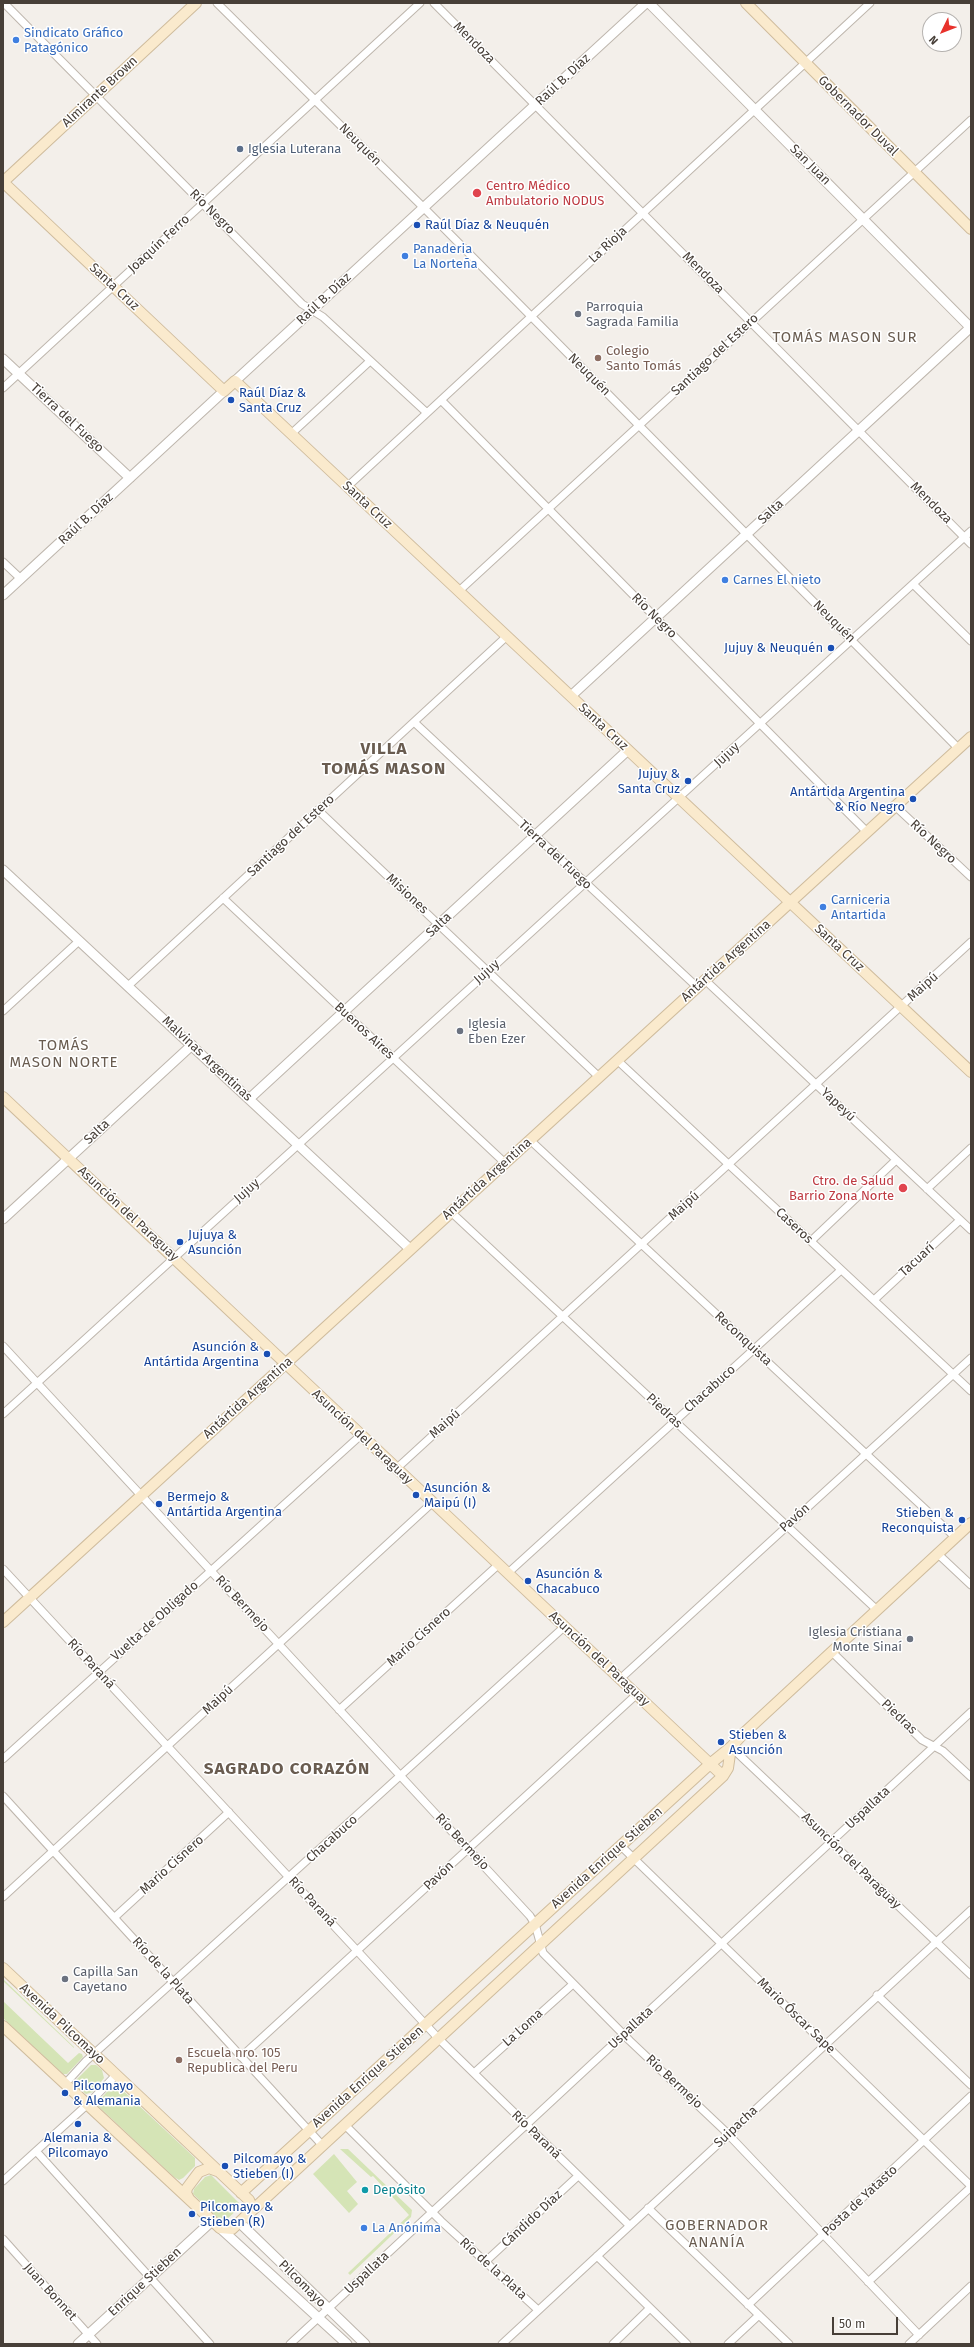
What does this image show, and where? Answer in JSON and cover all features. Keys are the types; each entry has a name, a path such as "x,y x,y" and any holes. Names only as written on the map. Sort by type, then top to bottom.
{"main road":[{"name":"Almirante Brown","path":"3,182 196,3"},
{"name":"Gobernador Duval","path":"746,3 971,229"},
{"name":"Santa Cruz","path":"3,182 224,391"},
{"name":"Santa Cruz","path":"235,381 971,1072"},
{"name":"Raúl B. Díaz","path":"224,391 235,381"},
{"name":"Antártida Argentina","path":"3,1622 971,738"},
{"name":"Asunción del Paraguay","path":"3,1097 723,1776"},
{"name":"Avenida Enrique Stieben","path":"241,2193 710,1764 731,1747 743,1734 971,1523"},
{"path":"723,1776 728,1768 731,1747"},
{"name":"Avenida Enrique Stieben","path":"216,2224 232,2229 240,2223 723,1776"},
{"name":"Avenida Pilcomayo","path":"3,1968 241,2193 252,2205 249,2214"},
{"path":"3,2026 216,2224"},
{"path":"191,2201 186,2193 189,2183 205,2169 212,2169 219,2172"}],"street":[{"name":"Río Negro","path":"4,3 302,304 323,317 426,413"},
{"name":"Neuquén","path":"217,3 424,208 959,749"},
{"name":"Joaquín Ferro","path":"3,388 420,3"},
{"name":"Mendoza","path":"434,3 971,544"},
{"name":"Raúl B. Díaz","path":"235,381 646,3"},
{"name":"San Juan","path":"649,3 971,327"},
{"name":"La Rioja","path":"347,487 870,3"},
{"name":"Santiago del Estero","path":"459,591 971,120"},
{"name":"Salta","path":"571,696 971,327"},
{"name":"Tierra del Fuego","path":"3,359 130,478"},
{"path":"291,434 370,361"},
{"name":"Raúl B. Díaz","path":"3,595 224,391"},
{"name":"Río Negro","path":"441,400 867,832"},
{"name":"Jujuy","path":"3,1414 971,531"},
{"path":"3,562 21,579"},
{"path":"913,584 971,641"},
{"name":"Santiago del Estero","path":"128,986 507,636"},
{"name":"Tierra del Fuego","path":"414,722 585,882 701,984"},
{"name":"Salta","path":"249,1099 628,750"},
{"name":"Río Negro","path":"895,806 971,877"},
{"name":"Misiones","path":"318,810 599,1077"},
{"name":"Malvinas Argentinas","path":"3,870 410,1249"},
{"name":"Buenos Aires","path":"223,898 505,1163"},
{"path":"3,1011 79,941"},
{"name":"Maipú","path":"396,1469 971,942"},
{"name":"Yapeyú","path":"701,984 816,1085 971,1230"},
{"name":"Salta","path":"3,1219 192,1045"},
{"name":"Caseros","path":"617,1060 971,1391"},
{"name":"Reconquista","path":"530,1140 955,1537"},
{"path":"927,1189 971,1148"},
{"path":"811,1241 896,1160"},
{"name":"Piedras","path":"451,1212 877,1610"},
{"name":"Tacuarí","path":"874,1300 960,1220"},
{"name":"Chacabuco","path":"508,1574 841,1270"},
{"name":"Río Bermejo","path":"3,1346 401,1776 535,1924 543,1953 624,2035 728,2134 919,2335"},
{"name":"Pavón","path":"620,1679 971,1358"},
{"name":"Vuelta de Obligado","path":"3,1759 361,1435"},
{"name":"Maipú","path":"3,1897 432,1503"},
{"path":"938,1554 971,1585"},
{"name":"Mario Cisnero","path":"339,1710 498,1565"},
{"name":"Río Paraná","path":"3,1569 439,2039 629,2226"},
{"name":"Chacabuco","path":"65,2084 84,2063 95,2055 564,1627"},
{"name":"Piedras","path":"832,1652 922,1740 946,1753 971,1777"},
{"name":"Pavón","path":"241,2057 636,1695"},
{"name":"Uspallata","path":"290,2344 971,1712"},
{"name":"Asunción del Paraguay","path":"731,1747 971,1975"},
{"name":"Río de la Plata","path":"3,1796 323,2146"},
{"name":"Mario Cisnero","path":"115,1917 229,1812"},
{"name":"Mario Óscar Sape","path":"621,1846 971,2187"},
{"name":"Suipacha","path":"502,2344 971,1910"},
{"name":"La Loma","path":"474,2074 573,1984"},
{"path":"878,1995 971,2085"},
{"path":"3,2181 88,2105 116,2075"},
{"name":"Posta de Yatasto","path":"748,2305 971,2096"},
{"name":"Río de la Plata","path":"345,2126 432,2213 538,2310"},
{"path":"36,2151 210,2344"},
{"name":"Cándido Díaz","path":"485,2262 578,2176"},
{"path":"868,2282 971,2187"},
{"path":"648,2208 788,2344"},
{"name":"Pilcomayo","path":"240,2223 328,2310 365,2344"},
{"name":"Enrique Stieben","path":"78,2344 150,2278 216,2224"},
{"name":"Pilcomayo","path":"216,2224 347,2344"},
{"name":"Juan Bonnet","path":"3,2239 97,2344"},
{"path":"597,2256 687,2344"},
{"path":"909,2344 971,2286"},
{"path":"612,2344 650,2308"},
{"path":"728,2344 759,2315"}],"green space":[{"path":"3,1979 74,2047 74,2048 3,1981"},
{"path":"3,2001 68,2063 79,2053 82,2054 83,2057 67,2074 63,2074 3,2018"},
{"path":"91,2065 96,2065 102,2070 104,2078 93,2092 86,2094 77,2087 76,2080"},
{"path":"117,2085 195,2158 195,2166 183,2178 179,2180 174,2177 98,2106 98,2102 112,2086"},
{"path":"340,2149 348,2149 412,2210 411,2217 350,2275 348,2273 409,2215 373,2176 371,2177"},
{"path":"334,2154 357,2182 347,2191 358,2204 349,2213 313,2174"},
{"path":"211,2175 239,2203 239,2208 225,2221 219,2219 193,2194 194,2189 205,2177"}],"place":[{"name":"Sindicato Gráfico Patagónico","path":"16,40"},
{"name":"Iglesia Luterana","path":"240,149"},
{"name":"Centro Médico Ambulatorio NODUS","path":"477,193"},
{"name":"Raúl Díaz & Neuquén","path":"417,225"},
{"name":"Panaderia La Norteña","path":"405,256"},
{"name":"Parroquia Sagrada Familia","path":"578,314"},
{"name":"Colegio Santo Tomás","path":"598,358"},
{"name":"Raúl Díaz & Santa Cruz","path":"231,400"},
{"name":"Carnes El nieto","path":"725,580"},
{"name":"Jujuy & Neuquén","path":"831,648"},
{"name":"Jujuy & Santa Cruz","path":"688,781"},
{"name":"Antártida Argentina & Río Negro","path":"913,799"},
{"name":"Carniceria Antartida","path":"823,907"},
{"name":"Iglesia Eben Ezer","path":"460,1031"},
{"name":"Ctro. de Salud Barrio Zona Norte","path":"903,1188"},
{"name":"Jujuya & Asunción","path":"180,1242"},
{"name":"Asunción & Antártida Argentina","path":"267,1354"},
{"name":"Asunción & Maipú (I)","path":"416,1495"},
{"name":"Bermejo & Antártida Argentina","path":"159,1504"},
{"name":"Stieben & Reconquista","path":"962,1520"},
{"name":"Asunción & Chacabuco","path":"528,1581"},
{"name":"Iglesia Cristiana Monte Sinaí","path":"910,1639"},
{"name":"Stieben & Asunción","path":"721,1742"},
{"name":"Capilla San Cayetano","path":"65,1979"},
{"name":"Escuela nro. 105 Republica del Peru","path":"179,2060"},
{"name":"Pilcomayo & Alemania","path":"65,2093"},
{"name":"Alemania & Pilcomayo","path":"78,2124"},
{"name":"Pilcomayo & Stieben (I)","path":"225,2166"},
{"name":"Depósito","path":"365,2190"},
{"name":"Pilcomayo & Stieben (R)","path":"192,2214"},
{"name":"La Anónima","path":"364,2228"}],"district":[{"name":"TOMÁS MASON SUR","path":"845,338"},
{"name":"VILLA TOMÁS MASON","path":"384,759"},
{"name":"TOMÁS MASON NORTE","path":"64,1054"},
{"name":"SAGRADO CORAZÓN","path":"287,1769"},
{"name":"GOBERNADOR ANANÍA","path":"717,2234"}]}
